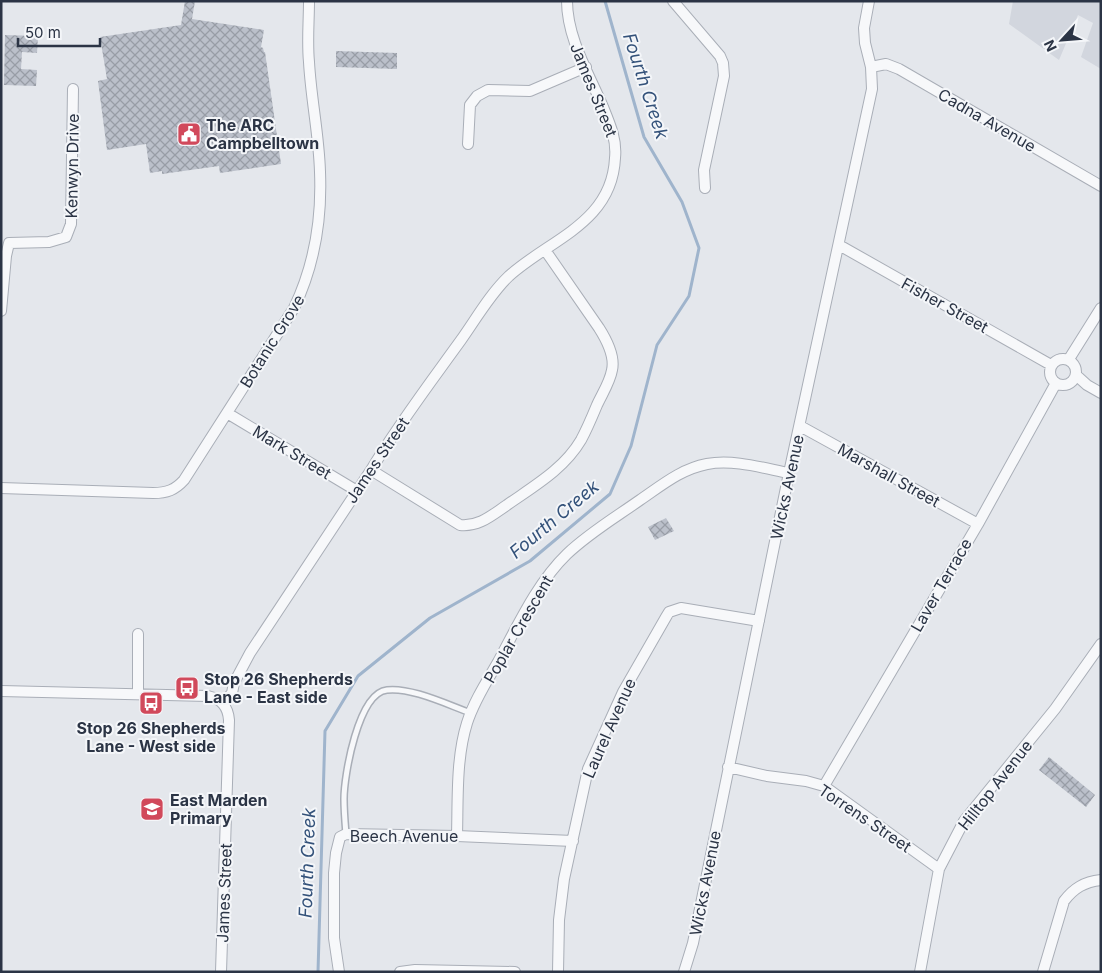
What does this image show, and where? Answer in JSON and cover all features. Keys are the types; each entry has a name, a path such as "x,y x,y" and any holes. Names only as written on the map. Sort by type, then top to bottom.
{"street":[{"name":"Botanic Grove","path":"1,488 168,492 179,486 294,308 304,289 315,250 319,213 320,171 308,61 309,1"},
{"name":"James Street","path":"221,972 229,720 228,712 223,703 232,693 234,682 250,653 388,442 499,286 509,276 581,224 595,211 609,187 614,172 616,145 586,67 575,45 569,25 567,1"},
{"path":"674,1 720,56 723,63 724,76 704,170 705,188"},
{"name":"Wicks Avenue","path":"684,972 692,943 789,473 872,90 871,67 864,43 864,28 869,1"},
{"name":"Cadna Avenue","path":"871,67 886,64 899,69 1101,186"},
{"path":"468,144 470,105 477,96 488,90 530,91 586,67"},
{"name":"Kenwyn Drive","path":"1,311 6,256 5,243 49,242 66,237 72,224 73,89"},
{"name":"Fisher Street","path":"838,245 1051,364"},
{"path":"371,470 460,526 470,526 490,516 545,479 571,454 605,389 613,369 612,358 606,340 599,328 545,250"},
{"path":"1069,360 1101,308"},
{"path":"1076,376 1069,384 1059,385 1050,377 1051,364 1058,359 1069,360 1074,364 1076,376 1101,393"},
{"name":"Laver Terrace","path":"824,786 978,524 1056,383"},
{"name":"Mark Street","path":"227,413 357,491"},
{"name":"Marshall Street","path":"800,426 978,524"},
{"name":"Poplar Crescent","path":"457,836 460,762 463,741 471,713 477,699 546,577 569,552 606,523 682,472 707,464 723,462 789,473"},
{"name":"Laurel Avenue","path":"558,972 559,920 564,879 573,841 578,806 588,768 623,692 669,612 681,608 759,621"},
{"path":"138,634 138,694"},
{"name":"Hilltop Avenue","path":"920,972 939,869 964,821 1055,709 1101,644"},
{"path":"1,691 208,696 217,698 223,703"},
{"name":"Torrens Street","path":"728,766 767,776 824,786 939,869"},
{"name":"Beech Avenue","path":"339,972 334,938 334,873 337,845 340,837 346,834 573,841"},
{"path":"1042,972 1064,901 1071,892 1084,883 1101,880"},
{"path":"400,972 415,970 515,972"}],"lane":[{"path":"346,834 344,798 348,762 359,722 366,708 377,694 386,690 414,693 471,713"}],"shaded area":[{"path":"1013,1 1101,1 1101,69 1081,57 1093,23 1078,15 1059,60 1009,24"}],"building":[{"path":"185,1 195,1 192,19 264,30 261,47 265,52 281,164 220,173 219,166 162,174 162,171 150,173 146,144 107,150 98,81 107,79 100,37 181,25"},
{"path":"5,35 38,36 37,53 22,52 21,69 37,70 36,86 4,85"},
{"path":"336,51 397,53 397,69 336,67"},
{"path":"666,518 674,531 655,540 648,527"},
{"path":"1049,757 1095,795 1086,807 1039,770"}],"waterway":[{"name":"Fourth Creek","path":"318,972 325,731 358,676 430,618 530,561 610,494 631,446 657,345 689,296 699,248 682,202 644,137 605,1"}],"place":[{"name":"The ARC Campbelltown","path":"189,134"},
{"name":"Stop 26 Shepherds Lane - East side","path":"187,688"},
{"name":"Stop 26 Shepherds Lane - West side","path":"151,703"},
{"name":"East Marden Primary","path":"152,809"}]}
